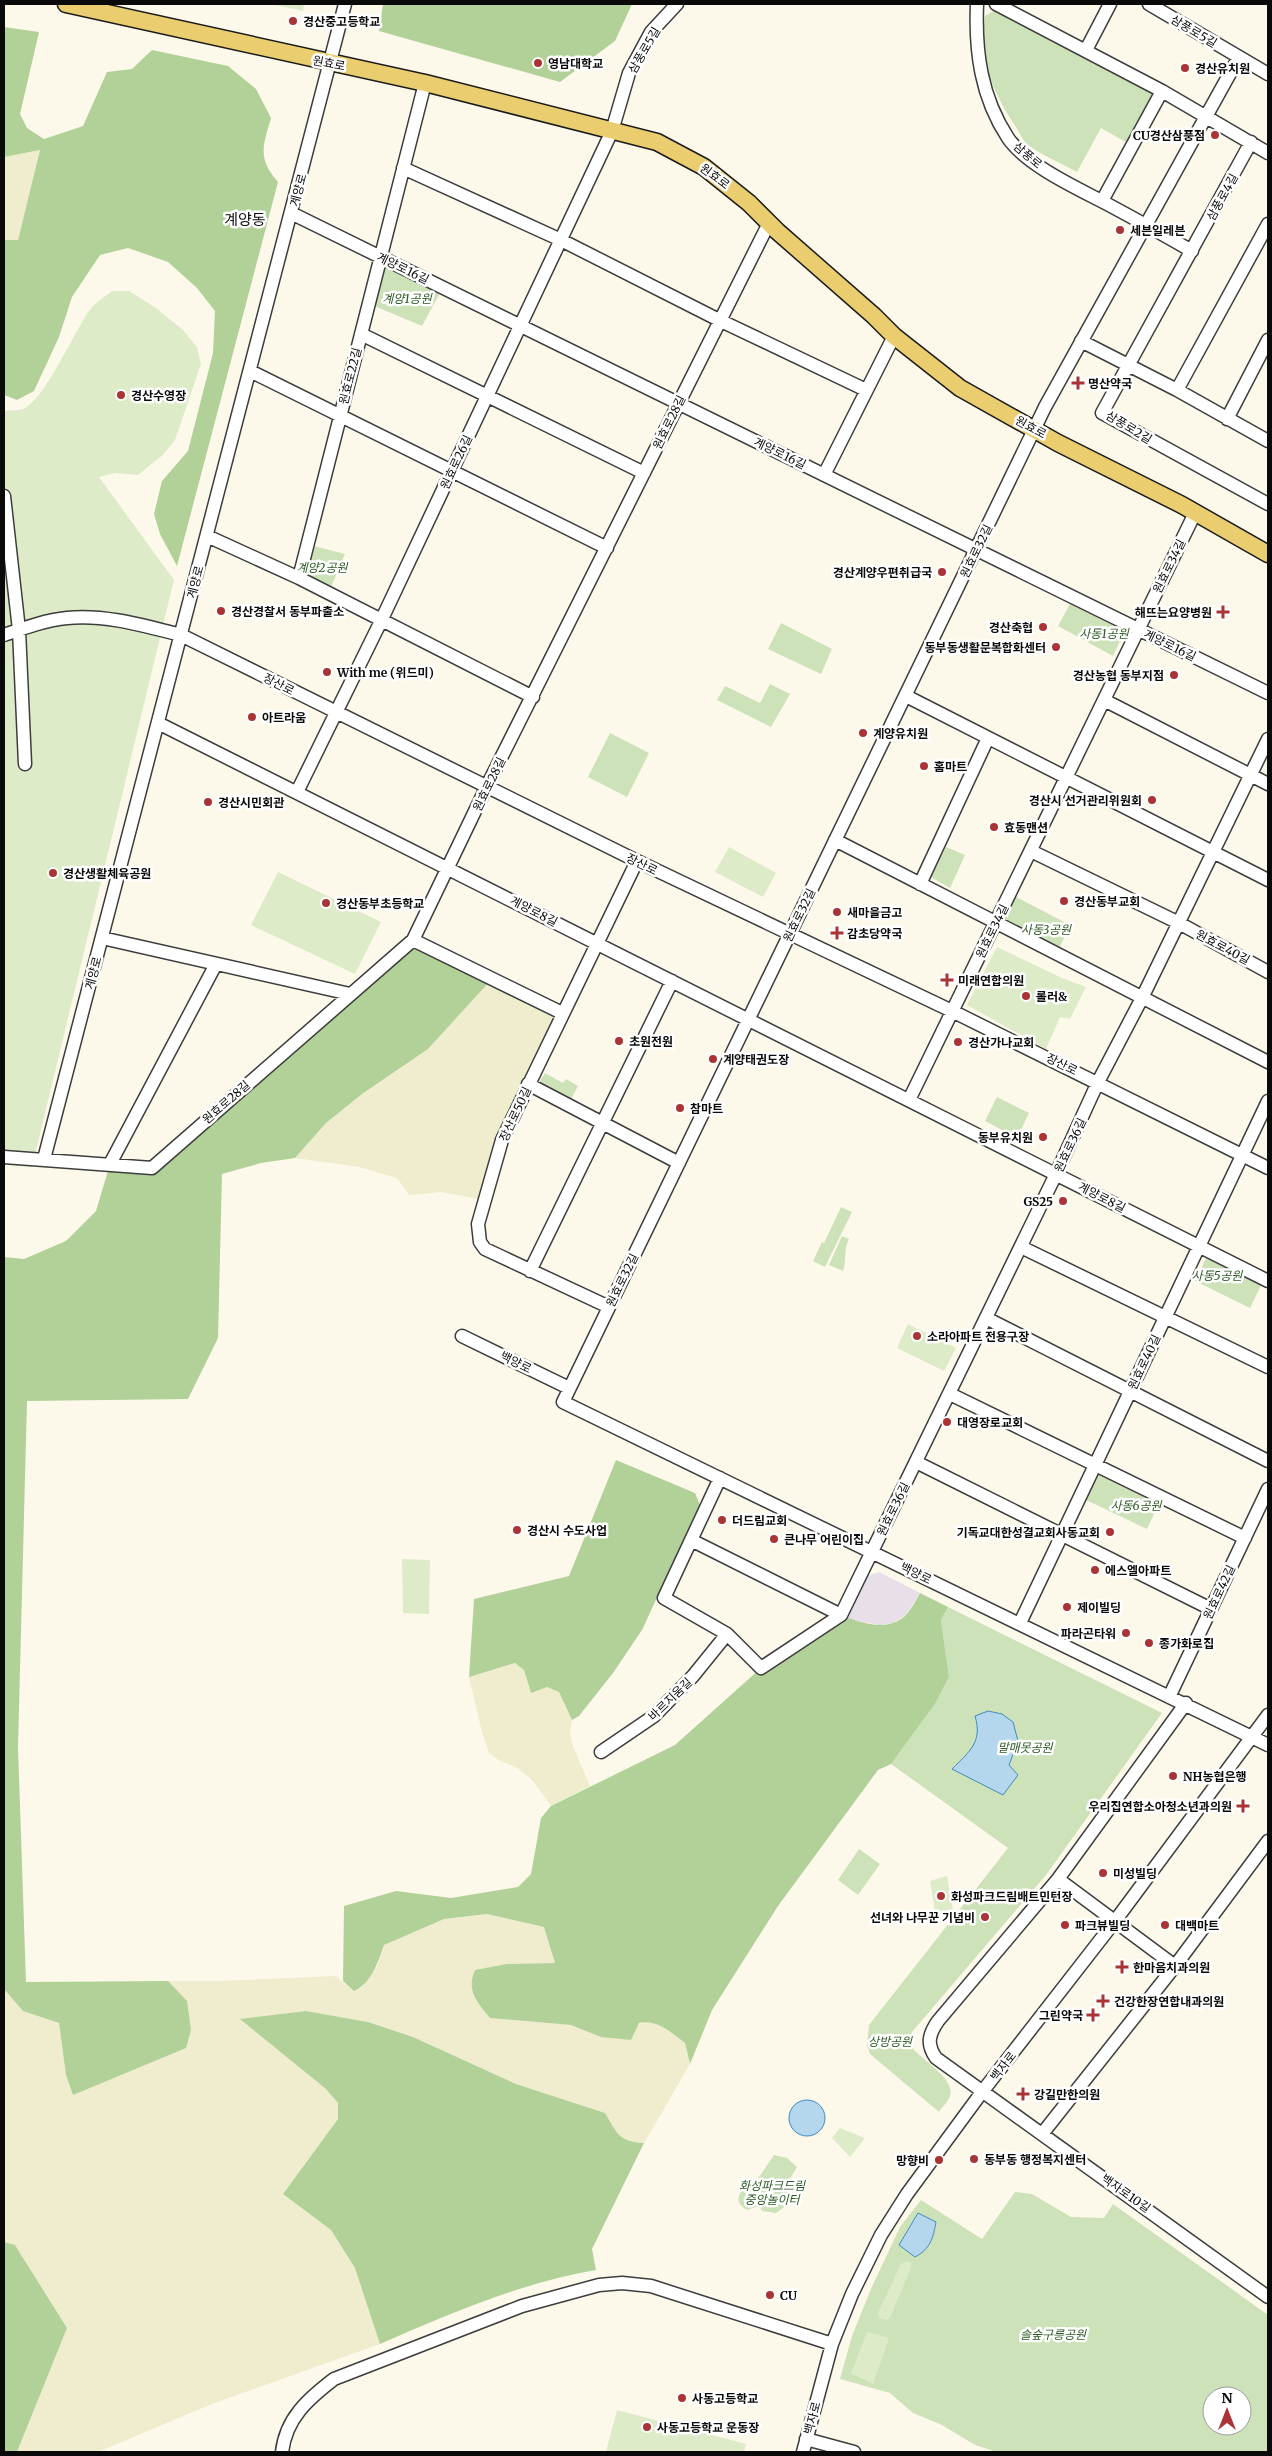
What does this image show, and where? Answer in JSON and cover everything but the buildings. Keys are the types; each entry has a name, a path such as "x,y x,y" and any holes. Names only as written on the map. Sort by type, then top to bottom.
{"main road":[{"name":"원효로","path":"66,4 425,83 657,142 704,167 749,203 894,336 960,388 1035,428 1058,443 1195,513 1268,554"}],"street":[{"name":"계양로","path":"44,1159 345,4"},
{"name":"삼풍로5길","path":"612,131 629,73 651,32 677,4"},
{"name":"삼풍로","path":"977,4 978,62 987,98 1009,139 1034,162 1066,183 1192,251"},
{"path":"996,4 1162,91 1268,152"},
{"path":"1086,50 1110,4"},
{"name":"삼풍로5길","path":"1149,4 1268,74"},
{"path":"1035,428 1081,341 1239,57"},
{"name":"원효로22길","path":"299,578 425,83"},
{"path":"1102,201 1162,91"},
{"name":"원효로26길","path":"297,792 381,621 612,131"},
{"name":"삼풍로4길","path":"1192,251 1251,142"},
{"path":"403,168 561,240 719,320 866,390"},
{"name":"계양로16길","path":"291,213 1268,693"},
{"name":"원효로28길","path":"4,1157 152,1168 413,940 487,786 769,223"},
{"path":"1176,390 1241,276 1268,224"},
{"name":"삼풍로2길","path":"1192,251 1102,413 1268,504"},
{"path":"361,334 644,473"},
{"path":"824,474 894,336"},
{"path":"1227,419 1268,340"},
{"path":"1081,341 1176,390 1268,441"},
{"path":"250,371 607,548"},
{"name":"원효로32길","path":"562,1402 1035,428"},
{"path":"4,496 19,630 25,764"},
{"name":"원효로34길","path":"952,1011 1195,513"},
{"path":"207,536 299,578 533,697"},
{"name":"장산로","path":"4,635 48,622 79,617 134,624 181,635 637,861 1098,1082 1268,1168"},
{"path":"906,696 1268,880"},
{"path":"1104,700 1268,784"},
{"name":"계양로8길","path":"158,723 1268,1281"},
{"path":"920,884 988,738"},
{"name":"원효로36길","path":"841,1615 1021,1247 1098,1082 1142,998 1268,739"},
{"path":"835,840 1268,1062"},
{"path":"1031,851 1179,923"},
{"name":"장산로50길","path":"608,1307 485,1249 477,1234 478,1224 502,1140 637,861"},
{"name":"원효로40길","path":"1179,923 1268,972"},
{"path":"102,938 350,994"},
{"path":"413,940 562,1013"},
{"path":"110,1164 216,964"},
{"path":"530,1271 672,981"},
{"path":"909,1100 952,1011"},
{"path":"528,1084 679,1163"},
{"name":"원효로40길","path":"1020,1623 1268,1101"},
{"path":"1021,1247 1268,1367"},
{"path":"986,1318 1268,1461"},
{"name":"백양로","path":"462,1336 569,1388"},
{"path":"950,1394 1245,1538"},
{"name":"백양로","path":"562,1402 1254,1736 1268,1745"},
{"path":"916,1462 1211,1609"},
{"path":"691,1540 841,1615 761,1668 727,1634 664,1598 691,1540 720,1478"},
{"name":"원효로42길","path":"1170,1696 1268,1489"},
{"name":"바르지움길","path":"601,1752 654,1716 693,1676 727,1634"},
{"name":"백자로10길","path":"1186,1703 1058,1879 930,2032 930,2050 936,2058 982,2092 1268,2297"},
{"name":"백자로","path":"803,2452 832,2344 852,2294 881,2235 907,2194 982,2092 1115,1921 1268,1715"},
{"path":"1042,2134 1176,1966 1268,1841"},
{"path":"1058,1879 1176,1966"},
{"path":"282,2452 284,2435 297,2411 314,2394 334,2379 522,2306 598,2285 622,2283 651,2286 832,2344"},
{"path":"806,2439 854,2452"}],"shaded area":[{"path":"40,150 18,240 4,240 4,157"},
{"path":"492,979 562,1013 528,1084 484,1200 441,1192 409,1195 397,1178 359,1167 295,1158 326,1123 362,1094 428,1049"},
{"path":"879,1572 920,1593 906,1615 893,1623 879,1625 856,1621 841,1615 860,1578"},
{"path":"515,1663 524,1670 531,1692 547,1687 559,1692 572,1720 570,1734 573,1746 590,1786 551,1806 532,1780 516,1767 500,1761 489,1753 482,1732 469,1677"},
{"path":"487,1914 545,1927 555,1963 507,1964 490,2018 571,2025 601,2037 648,2021 660,2025 685,2043 690,2064 644,2143 628,2142 616,2132 605,2113 516,2084 413,2037 368,2022 306,2011 241,2019 326,2089 338,2103 338,2119 283,2194 331,2230 359,2274 380,2344 212,2404 98,2452 17,2452 67,2328 15,2245 4,2242 4,1989 23,2011 59,2023 66,2075 73,2095 186,2048 187,2001 168,1981 219,1981 336,1976 354,1991 362,1987 377,1966 384,1945 444,1919"}],"green space":[{"path":"272,4 304,4 303,11"},
{"name":"영남대학교","path":"383,4 632,4 615,41 560,82 379,31"},
{"path":"995,10 1154,92 1129,144 1101,128 1077,172 1027,144 999,99 989,73 984,46 985,16"},
{"path":"4,27 39,32 20,114 27,128 44,139 83,126 107,72 132,69 152,50 228,66 256,89 271,118 264,144 264,159 271,174 278,182 177,566 160,534 154,514 162,481 188,451 213,353 215,311 197,288 168,262 128,248 100,255 72,297 59,337 34,391 17,400 4,395 4,240 18,240 40,150 4,157"},
{"name":"계양1공원","path":"382,264 441,291 422,326 372,305"},
{"name":"경산생활체육공원","path":"112,291 129,291 156,308 183,330 197,347 201,364 175,440 163,455 138,475 115,473 99,477 174,580 32,1167 4,1165 4,411 23,409 40,393 91,308"},
{"name":"계양2공원","path":"310,545 345,554 329,592 301,578"},
{"name":"사동1공원","path":"1073,598 1121,625 1123,634 1113,656 1058,626"},
{"path":"781,623 832,649 821,674 768,649"},
{"path":"770,684 790,694 771,727 717,700 725,686 760,703"},
{"path":"610,733 649,753 627,797 588,777"},
{"path":"729,847 776,873 763,897 715,872"},
{"path":"946,847 965,855 950,888 931,877"},
{"path":"278,872 381,922 355,974 251,925"},
{"name":"사동3공원","path":"1012,895 1070,925 1057,953 1002,924"},
{"path":"413,940 492,979 428,1049 362,1094 326,1123 295,1158 261,1163 222,1174 218,1338 188,1399 27,1401 18,1747 26,1982 168,1981 187,2001 191,2030 186,2048 73,2095 66,2075 59,2023 23,2011 4,1989 4,1257 24,1259 66,1241 96,1211 110,1164 152,1168"},
{"name":"롤러&","path":"997,947 1062,978 1086,987 1070,1019 1060,1017 1046,1049 967,1005"},
{"path":"545,1073 563,1083 566,1079 578,1086 570,1101 538,1084"},
{"path":"997,1097 1029,1113 1017,1138 985,1121"},
{"path":"841,1207 852,1212 825,1267 813,1261"},
{"path":"842,1236 849,1239 843,1271 829,1265"},
{"name":"사동5공원","path":"1208,1254 1263,1281 1250,1308 1195,1281"},
{"name":"소라아파트 전용구장","path":"908,1324 956,1348 944,1371 897,1348"},
{"path":"616,1460 695,1493 700,1505 642,1630 613,1673 579,1716 572,1720 559,1692 547,1687 531,1693 524,1670 515,1663 469,1677 474,1599 569,1576"},
{"name":"사동6공원","path":"1096,1468 1161,1499 1147,1529 1082,1498"},
{"path":"402,1559 430,1560 429,1614 403,1613"},
{"path":"920,1593 948,1607 941,1620 949,1677 935,1704 891,1764 878,1770 778,1906 712,2010 690,2064 685,2043 664,2028 652,2023 639,2023 631,2040 601,2037 571,2025 490,2018 477,2001 472,1990 475,1970 507,1964 555,1963 544,1927 487,1914 444,1919 384,1945 373,1972 360,1988 354,1991 343,1981 344,1906 396,1891 451,1898 518,1887 531,1874 541,1818 551,1806 675,1745 761,1668 841,1615 865,1623 890,1624 905,1616"},
{"name":"말매못공원","path":"948,1607 1162,1713 1046,1875 912,2032 913,2049 944,2077 951,2090 949,2098 939,2112 870,2054 867,2045 869,2025 1008,1848 891,1764 935,1704 949,1677 941,1620"},
{"path":"859,1849 880,1864 858,1895 838,1880"},
{"name":"화성파크드림배트민턴장","path":"947,1876 953,1910 935,1912 930,1881"},
{"path":"306,2011 368,2022 413,2037 516,2084 605,2113 620,2135 629,2141 644,2143 592,2249 596,2270 513,2291 380,2344 355,2268 331,2230 283,2194 338,2119 338,2103 326,2089 240,2019"},
{"path":"840,2128 865,2138 850,2157 832,2138"},
{"name":"화성파크드림 중앙놀이터","path":"774,2155 787,2158 797,2167 788,2182 791,2198 787,2205 776,2213 762,2211 759,2206 747,2210 743,2208 738,2200 740,2194 745,2187 754,2188"},
{"name":"솔숲구릉공원","path":"1015,2192 1032,2194 1071,2217 1104,2218 1113,2204 1268,2315 1268,2452 997,2452 975,2445 942,2425 913,2413 890,2393 840,2379 852,2336 871,2289 900,2227 921,2200 982,2239"},
{"path":"4,2242 15,2245 67,2328 17,2452 4,2452"},
{"path":"907,2261 911,2263 911,2268 890,2318 886,2320 879,2318 878,2313 901,2264"},
{"path":"867,2332 889,2338 873,2384 851,2373"},
{"name":"사동고등학교 운동장","path":"617,2410 746,2444 744,2452 606,2452"}],"water":[{"path":"988,1711 1002,1714 1013,1722 1018,1741 1009,1765 1018,1775 1003,1795 952,1769 969,1752 976,1740 977,1725 975,1716"},
{"path":"807,2100 814,2101 820,2105 824,2111 824,2125 820,2131 814,2135 807,2136 800,2135 794,2131 790,2125 789,2118 790,2111 794,2105 800,2101"},
{"path":"918,2213 936,2222 930,2243 924,2251 915,2257 899,2245"}],"place":[{"name":"경산중고등학교","path":"293,21"},
{"name":"영남대학교","path":"538,63"},
{"name":"경산유치원","path":"1185,68"},
{"name":"CU경산삼풍점","path":"1215,135"},
{"name":"세븐일레븐","path":"1120,230"},
{"name":"명산약국","path":"1078,383"},
{"name":"경산수영장","path":"121,395"},
{"name":"경산계양우편취급국","path":"942,572"},
{"name":"경산경찰서 동부파출소","path":"221,611"},
{"name":"해뜨는요양병원","path":"1223,612"},
{"name":"경산축협","path":"1043,627"},
{"name":"동부동생활문복합화센터","path":"1056,647"},
{"name":"With me (위드미)","path":"327,672"},
{"name":"경산농협 동부지점","path":"1174,675"},
{"name":"아트라움","path":"252,717"},
{"name":"계양유치원","path":"863,733"},
{"name":"홈마트","path":"924,766"},
{"name":"경산시 선거관리위원회","path":"1152,800"},
{"name":"경산시민회관","path":"208,802"},
{"name":"효동맨션","path":"994,827"},
{"name":"경산생활체육공원","path":"53,873"},
{"name":"경산동부교회","path":"1064,901"},
{"name":"경산동부초등학교","path":"326,903"},
{"name":"새마을금고","path":"837,912"},
{"name":"감초당약국","path":"837,933"},
{"name":"미래연합의원","path":"947,980"},
{"name":"롤러&","path":"1026,996"},
{"name":"초원전원","path":"619,1041"},
{"name":"경산가나교회","path":"958,1042"},
{"name":"계양태권도장","path":"713,1059"},
{"name":"참마트","path":"680,1108"},
{"name":"동부유치원","path":"1043,1137"},
{"name":"GS25","path":"1063,1201"},
{"name":"소라아파트 전용구장","path":"917,1336"},
{"name":"대영장로교회","path":"947,1422"},
{"name":"더드림교회","path":"722,1520"},
{"name":"경산시 수도사업","path":"517,1530"},
{"name":"기독교대한성결교회사동교회","path":"1110,1532"},
{"name":"큰나무 어린이집","path":"774,1539"},
{"name":"에스엘아파트","path":"1095,1570"},
{"name":"제이빌딩","path":"1067,1607"},
{"name":"파라곤타워","path":"1126,1633"},
{"name":"종가화로집","path":"1149,1643"},
{"name":"NH농협은행","path":"1173,1776"},
{"name":"우리집연합소아청소년과의원","path":"1243,1806"},
{"name":"미성빌딩","path":"1103,1873"},
{"name":"화성파크드림배트민턴장","path":"941,1896"},
{"name":"선녀와 나무꾼 기념비","path":"985,1917"},
{"name":"파크뷰빌딩","path":"1065,1925"},
{"name":"대백마트","path":"1165,1925"},
{"name":"한마음치과의원","path":"1122,1967"},
{"name":"건강한장연합내과의원","path":"1103,2001"},
{"name":"그린약국","path":"1093,2015"},
{"name":"강길만한의원","path":"1023,2094"},
{"name":"동부동 행정복지센터","path":"974,2159"},
{"name":"망향비","path":"939,2160"},
{"name":"CU","path":"770,2295"},
{"name":"사동고등학교","path":"682,2398"},
{"name":"사동고등학교 운동장","path":"647,2427"}],"district":[{"name":"계양동","path":"245,219"}],"park label":[{"name":"상방공원","path":"890,2041"}]}
